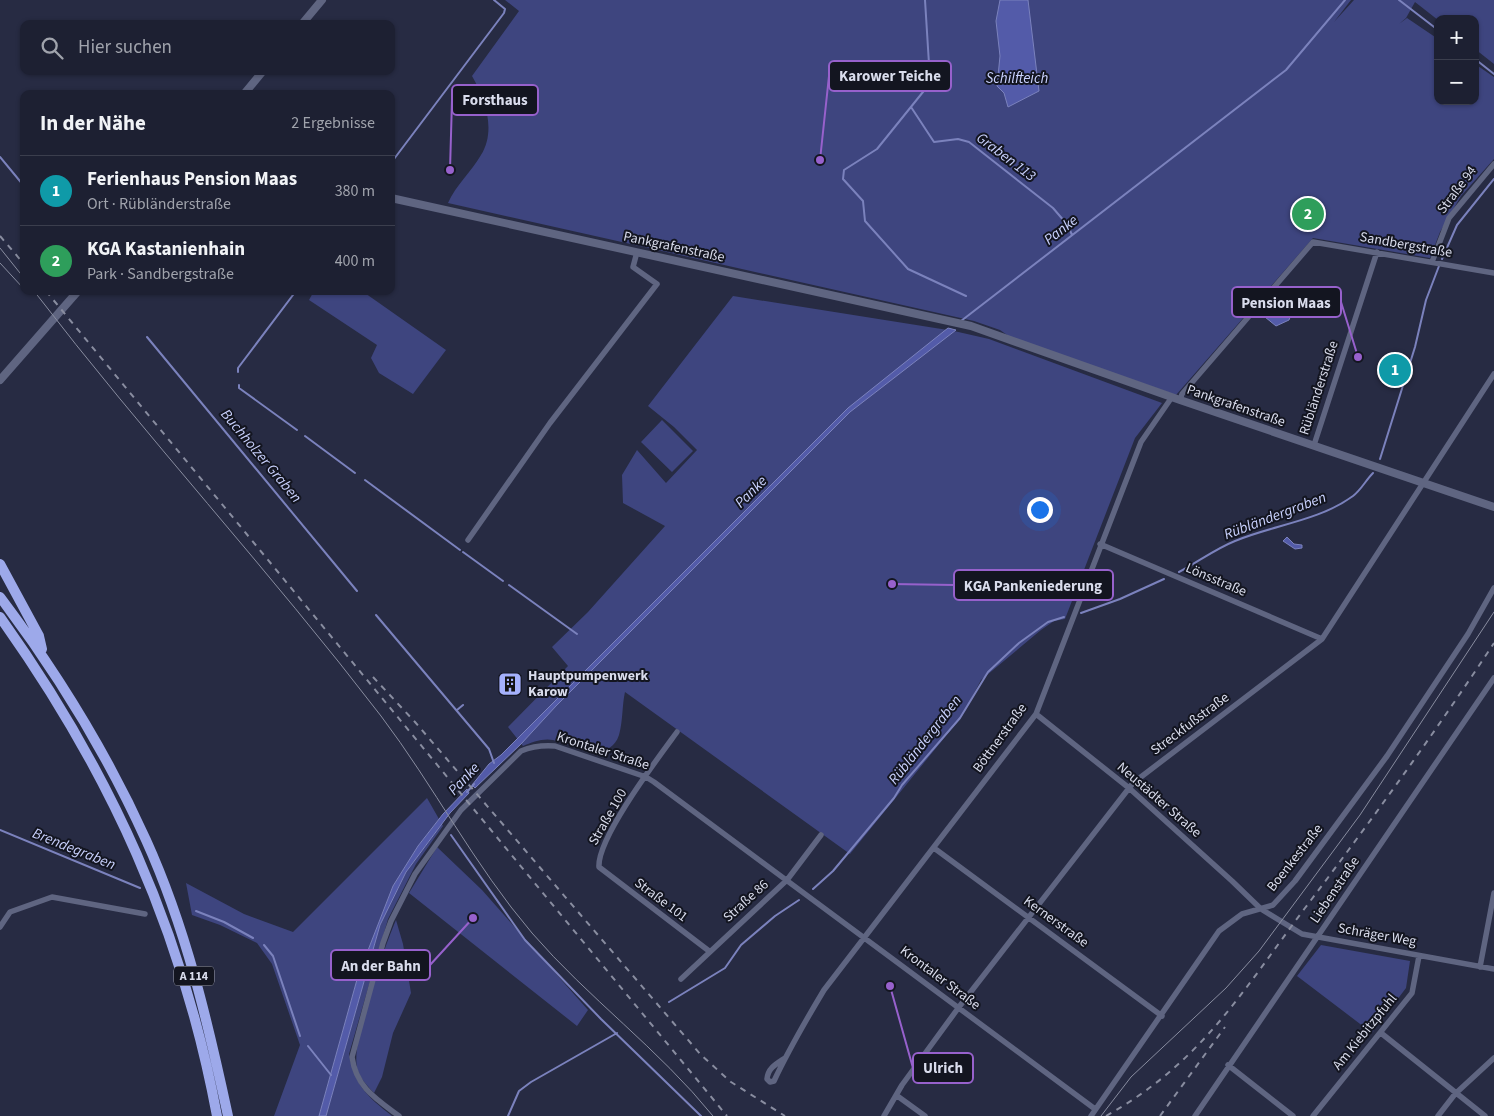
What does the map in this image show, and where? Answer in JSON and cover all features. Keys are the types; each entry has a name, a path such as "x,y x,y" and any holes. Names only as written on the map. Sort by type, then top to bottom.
{"highway":[{"path":"0,564 39,636 45,660"},
{"name":"A 114","path":"0,597 45,660 72,703 146,841 187,950 209,1028 228,1116"},
{"name":"A 114","path":"0,617 37,668 72,726 135,847 185,979 217,1116"}],"main road":[{"path":"305,20 322,0"},
{"path":"247,90 260,75"},
{"name":"Pankgrafenstraße","path":"395,199 951,320 1494,506"},
{"path":"0,380 75,295"}],"street":[{"name":"Straße 94","path":"1432,262 1450,218 1494,164"},
{"name":"Sandbergstraße","path":"1313,242 1494,274"},
{"name":"Böttnerstraße","path":"785,1058 797,1033 824,990 866,938 1036,714 1100,544 1141,442 1176,398 1182,394 1313,242"},
{"path":"468,540 550,423 657,284 633,266 636,252"},
{"name":"Rübländerstraße","path":"1314,445 1377,252"},
{"name":"Streckfußstraße","path":"884,1116 896,1094 959,1007 1030,918 1129,788 1182,745 1322,639 1494,374"},
{"name":"Lönsstraße","path":"1100,544 1322,639"},
{"name":"Boenkestraße","path":"1091,1116 1219,931 1242,914 1273,905 1294,881 1388,756 1468,634 1494,588"},
{"name":"Liebenstraße","path":"1195,1116 1494,678"},
{"name":"Neustädter Straße","path":"1036,714 1129,788 1261,909"},
{"name":"Straße 100","path":"599,867 600,855 617,820 677,732"},
{"name":"Krontaler Straße","path":"399,1116 367,1092 360,1082 354,1070 353,1050 376,966 391,922 419,867 437,841 482,788 521,751 534,746 555,746 646,777 1095,1109"},
{"name":"Straße 86","path":"681,979 787,880 821,835"},
{"name":"Kernerstraße","path":"934,848 1162,1016"},
{"name":"Straße 101","path":"599,867 709,951"},
{"path":"1480,967 1494,893"},
{"path":"0,927 10,912 52,896 145,914"},
{"name":"Schräger Weg","path":"1261,909 1302,934 1494,970"},
{"name":"Am Kiebitzpfuhl","path":"1313,1116 1381,1034 1412,993 1419,956"},
{"path":"1381,1034 1485,1116"},
{"path":"1438,1116 1455,1094 1494,1058"},
{"path":"1228,1065 1292,1116"},
{"path":"896,1094 925,1116"}],"shaded area":[{"path":"505,0 1351,0 1334,22 1354,0 1494,0 1494,64 1479,52 1479,15 1434,15 1434,17 1415,2 1406,18 1399,24 1407,18 1434,36 1434,105 1479,105 1479,67 1494,77 1494,159 1461,196 1440,232 1430,258 1313,238 1176,395 1010,337 1000,330 974,321 448,203 455,190 481,155 488,136 485,105 472,76 519,11"},
{"path":"312,295 368,295 446,350 413,394 379,373 371,358 377,345 309,300"},
{"path":"733,296 954,331 989,339 1162,403 1135,438 1065,619 1054,621 1041,630 981,680 962,716 850,854 625,692 619,735 614,744 607,749 589,750 553,740 538,741 523,746 508,727 568,666 552,647 588,612 665,526 623,503 622,475 637,450 666,483 697,450 674,427 648,406"},
{"path":"662,420 693,451 672,472 641,442"},
{"path":"427,798 439,819 418,846 393,886 358,976 319,1116 274,1116 300,1045 272,964 257,943 220,925 192,915 186,883 244,914 293,932"},
{"path":"442,824 443,826 416,864 388,919 349,1054 355,1074 363,1090 392,1116 326,1116 380,925 406,872"},
{"path":"437,847 482,890 588,1010 577,1026 409,893"},
{"path":"396,920 403,944 411,993 393,1033 382,1077 374,1093 358,1071 356,1058 358,1041 369,996"},
{"path":"1321,945 1410,961 1406,988 1372,1033 1297,976"}],"water":[{"name":"Schilfteich","path":"1000,0 1028,0 1039,91 1008,107 1004,93 997,86 1000,56 996,21"},
{"path":"1282,295 1288,295 1296,302 1289,320 1276,326 1265,317 1265,313"},
{"path":"948,328 956,330 850,412 556,706 521,744 475,788 472,785 489,764 501,755 848,408"},
{"path":"1287,537 1294,544 1302,545 1302,548 1295,549 1283,541"},
{"path":"467,789 469,793 450,813 406,872 380,925 326,1116 319,1116 358,976 393,886 418,846 443,814"}],"waterway":[{"path":"395,158 504,13 505,9 494,0"},
{"path":"925,0 930,80 927,87 877,149 844,170 843,179 863,201 865,221 908,269 966,296"},
{"name":"Panke","path":"961,321 1286,70 1345,0"},
{"name":"Rübländergraben","path":"1399,0 1434,27"},
{"name":"Rübländergraben","path":"1476,60 1494,74"},
{"name":"Graben 113","path":"911,107 934,142 958,139 969,142 1053,208 1065,222"},
{"name":"Buchholzer Graben","path":"0,157 20,181"},
{"name":"Rübländergraben","path":"1442,259 1457,225 1494,179"},
{"name":"Graben 113","path":"1069,228 1072,235"},
{"name":"Rübländergraben","path":"1380,459 1415,347 1426,300 1439,266"},
{"path":"238,372 238,368 293,295"},
{"name":"Buchholzer Graben","path":"147,337 357,591"},
{"path":"239,385 239,388 297,430"},
{"path":"305,436 355,473"},
{"name":"Rübländergraben","path":"1179,572 1235,541 1311,517 1340,504 1356,494 1373,473"},
{"path":"365,480 460,550"},
{"path":"463,552 503,581"},
{"name":"Rübländergraben","path":"1081,613 1120,599 1164,579"},
{"path":"509,585 577,634"},
{"name":"Buchholzer Graben","path":"376,615 489,749 494,763"},
{"name":"Rübländergraben","path":"813,889 833,871 894,798 902,785 960,718 988,672 1019,643 1048,622 1064,617"},
{"path":"457,710 463,705"},
{"name":"Panke","path":"467,792 474,784"},
{"name":"Brendegraben","path":"0,830 140,888"},
{"path":"451,835 525,940 601,1019 701,1116"},
{"name":"Rübländergraben","path":"669,1002 725,968 741,945 775,916 799,900"},
{"name":"Brendegraben","path":"196,911 224,922 253,938"},
{"name":"Brendegraben","path":"264,945 273,956 300,1036"},
{"name":"Rübländergraben","path":"508,1116 519,1091 531,1082 617,1033"},
{"name":"Brendegraben","path":"308,1046 331,1075"}],"tram line":[{"path":"0,248 20,273"},
{"path":"0,263 20,285"},
{"path":"37,295 119,398 296,609 381,716 491,880 532,933 576,980 670,1068 713,1116"},
{"path":"1101,1116 1131,1077 1226,988 1259,951 1360,815 1494,612"}],"railway":[{"path":"0,236 20,259"},
{"path":"49,295 727,1116"},
{"path":"1106,1116 1169,1073 1218,1024 1378,810 1494,643"},
{"path":"373,677 415,722 701,1055 731,1082 785,1116"},
{"path":"1160,1116 1225,1027"}],"place":[{"name":"Karower Teiche","path":"820,160"},
{"name":"Forsthaus","path":"450,170"},
{"name":"KGA Kastanienhain","path":"1308,214"},
{"name":"Pension Maas","path":"1358,357"},
{"name":"Ferienhaus Pension Maas","path":"1395,370"},
{"name":"KGA Pankeniederung","path":"892,584"},
{"name":"Hauptpumpenwerk Karow","path":"510,684"},
{"name":"An der Bahn","path":"473,918"},
{"name":"Ulrich","path":"890,986"}]}
